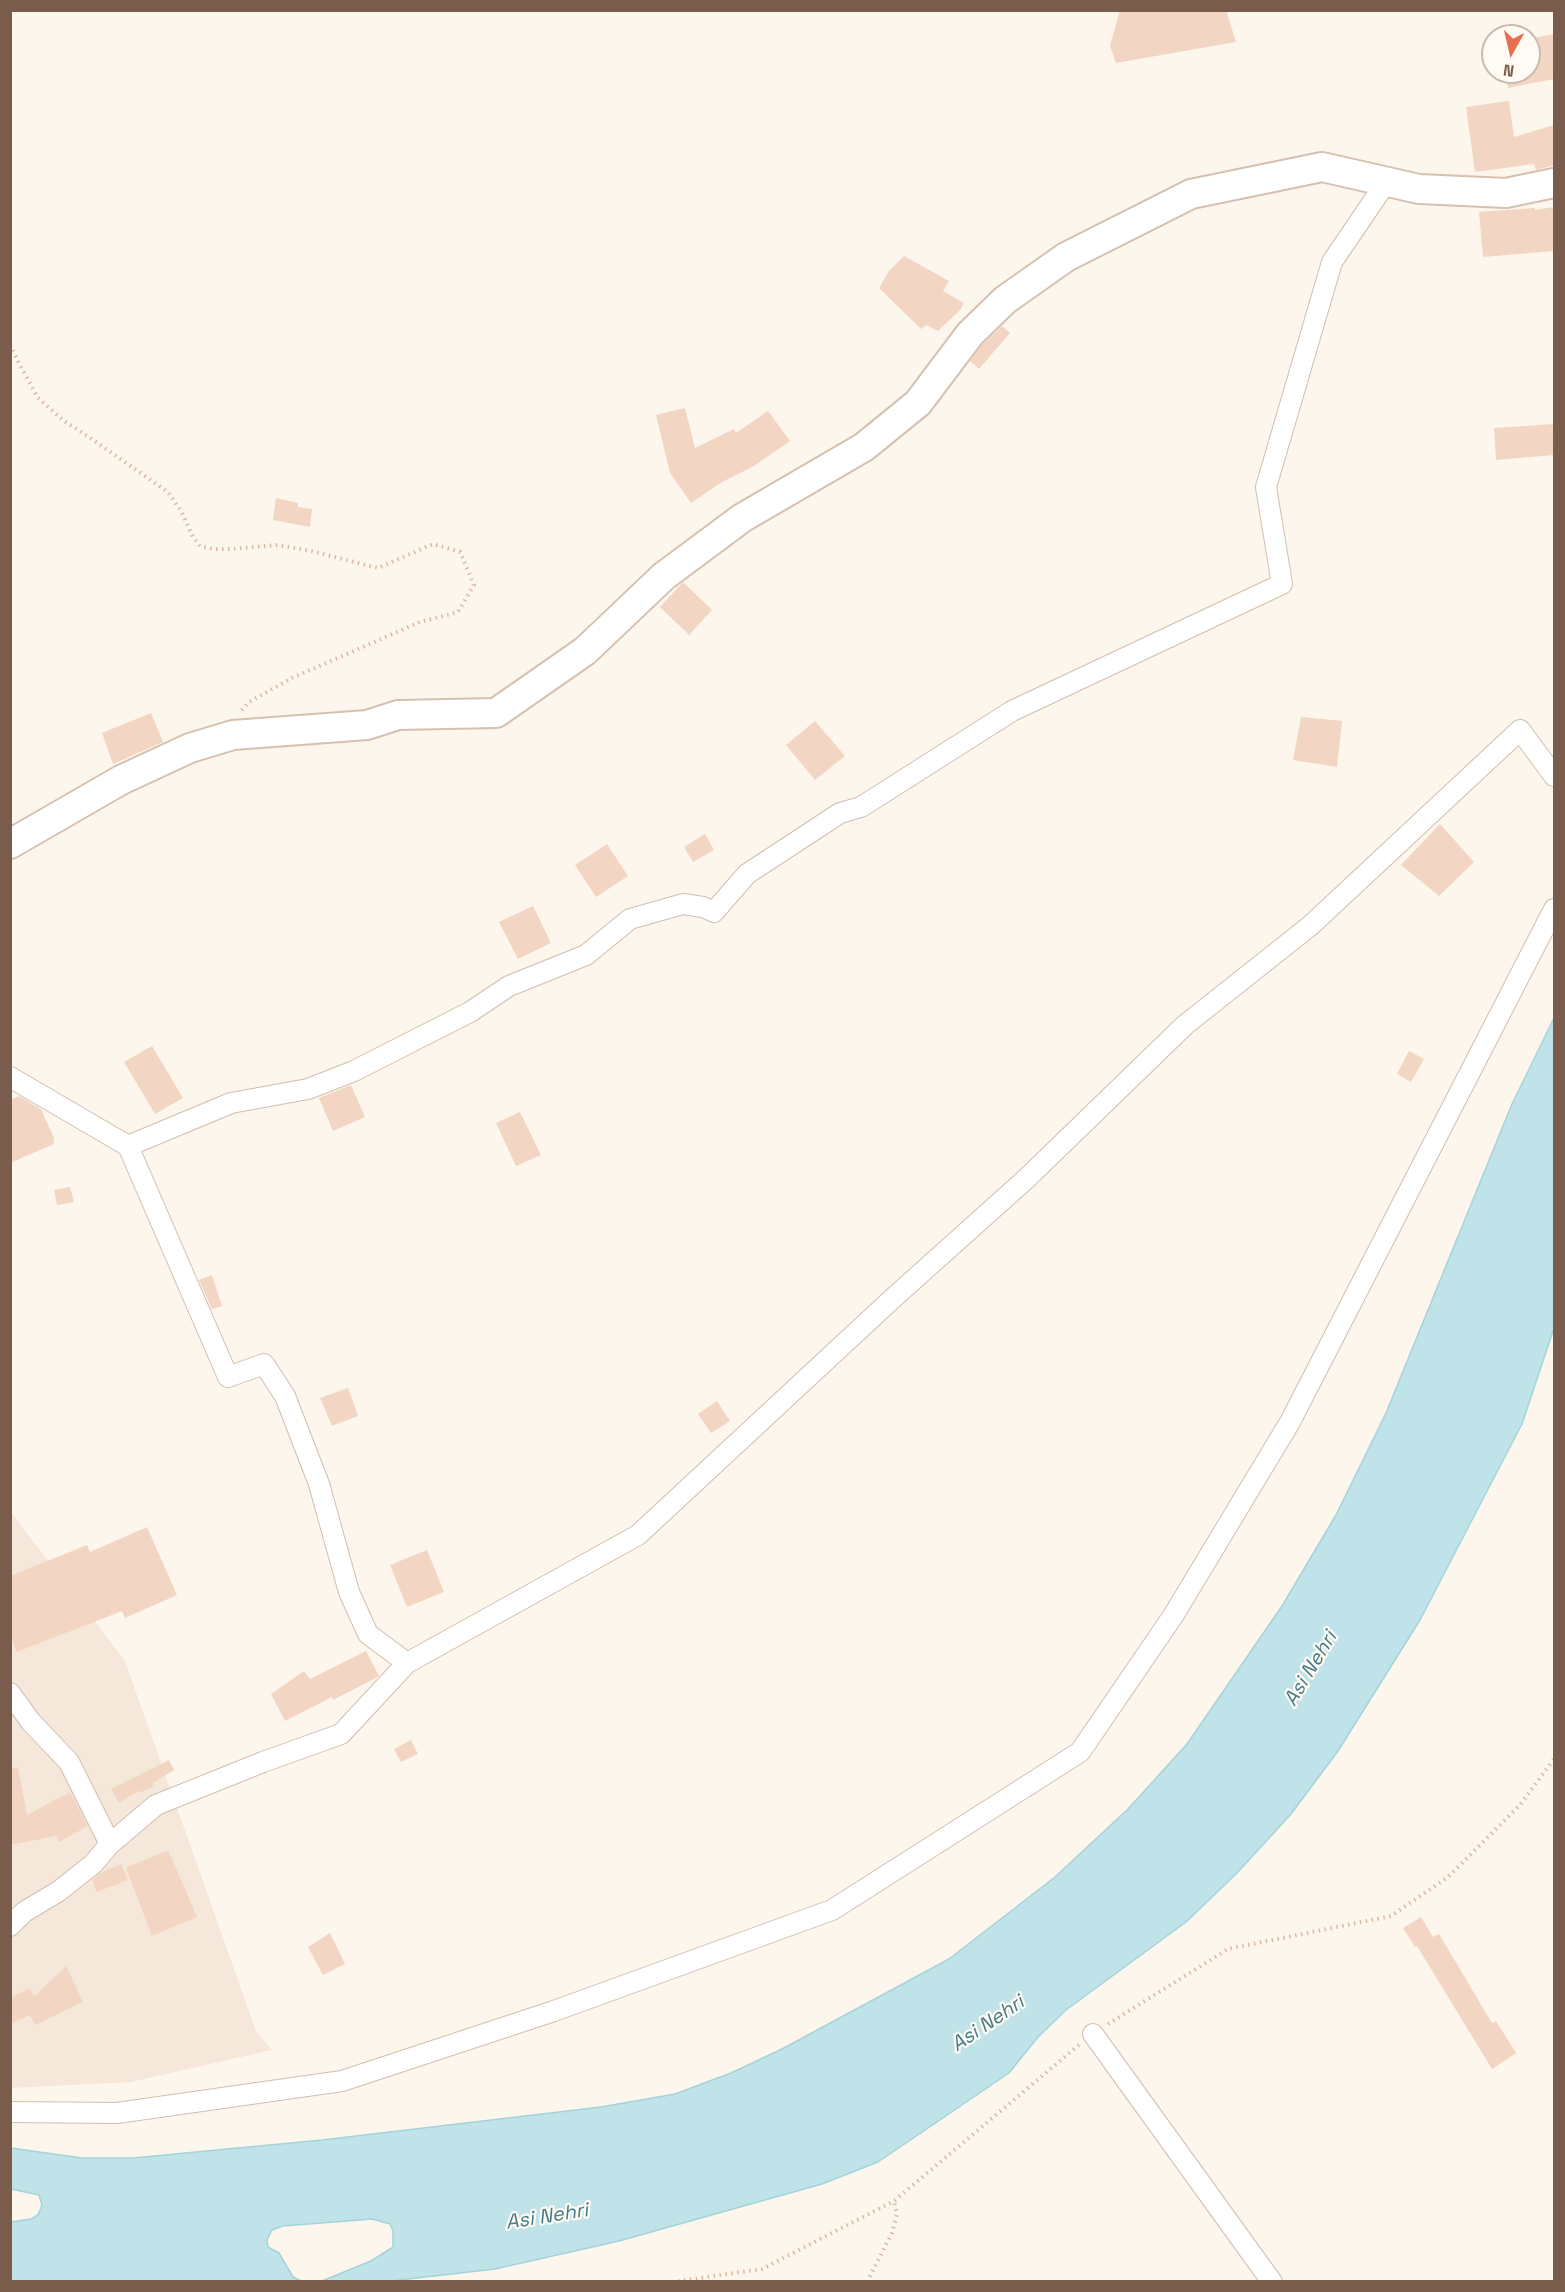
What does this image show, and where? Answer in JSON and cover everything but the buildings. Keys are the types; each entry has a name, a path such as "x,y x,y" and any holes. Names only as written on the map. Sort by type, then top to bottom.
{"street":[{"path":"10,844 121,780 190,748 234,735 367,725 398,715 496,713 585,651 664,576 742,518 864,447 918,403 970,334 1005,300 1066,257 1191,194 1322,167 1419,189 1506,194 1554,183"},
{"path":"128,1146 231,1103 308,1089 354,1071 470,1012 509,986 586,955 630,919 683,904 703,907 714,912 747,874 840,813 861,807 1012,711 1282,584 1266,487 1332,262 1387,182"},
{"path":"10,1926 24,1912 59,1891 93,1864 110,1844 156,1806 262,1762 341,1734 407,1663 638,1535 891,1300 1026,1179 1185,1026 1310,926 1520,730 1554,776"},
{"path":"10,2112 117,2113 342,2081 554,2011 832,1910 1080,1752 1173,1616 1290,1422 1554,909"},
{"path":"10,1077 128,1146 228,1377 264,1364 285,1396 319,1484 349,1592 368,1634 407,1663"},
{"path":"10,1693 31,1722 69,1762 110,1844"},
{"path":"1093,2034 1272,2282"}],"path":[{"path":"10,345 38,398 64,421 168,492 200,546 231,549 278,545 378,568 433,544 460,552 474,585 458,612 420,622 292,678 249,702 238,713 234,722 234,735"},
{"path":"672,2282 762,2269 894,2201 1093,2034 1228,1949 1391,1916 1448,1877 1520,1805 1554,1759"},
{"path":"867,2282 892,2233 897,2214 894,2201"}],"shaded area":[{"path":"10,1511 125,1661 256,2031 272,2050 131,2082 11,2088"}],"water":[{"name":"Asi Nehri","path":"1554,1018 1554,1328 1522,1424 1420,1620 1338,1751 1291,1814 1237,1873 1186,1922 1066,2010 1038,2037 1009,2073 878,2162 822,2184 619,2241 495,2269 391,2281 322,2281 371,2261 393,2247 393,2231 390,2224 372,2219 283,2226 272,2230 267,2240 268,2247 279,2253 293,2277 301,2281 11,2281 11,2222 31,2219 38,2215 42,2205 39,2195 11,2189 11,2148 82,2158 133,2158 322,2140 601,2107 675,2094 731,2073 782,2049 949,1959 1055,1877 1128,1809 1187,1744 1282,1606 1336,1515 1386,1413 1512,1104"}]}
